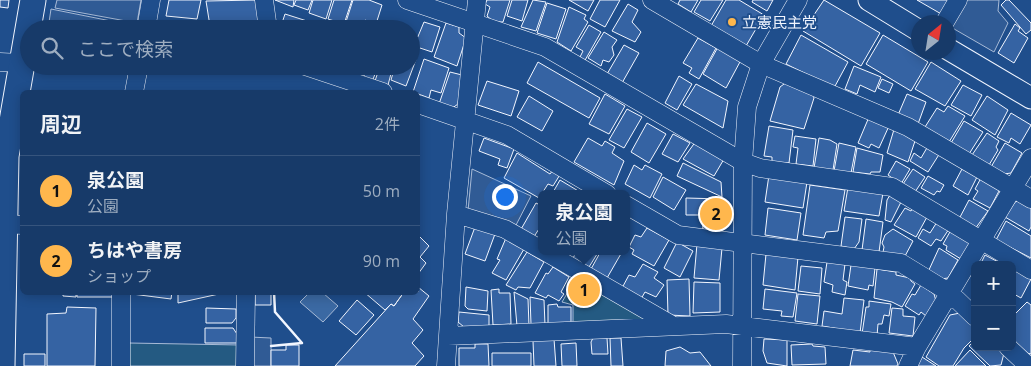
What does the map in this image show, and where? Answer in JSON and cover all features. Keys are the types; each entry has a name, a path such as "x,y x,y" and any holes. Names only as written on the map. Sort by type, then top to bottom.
{"highway":[{"path":"26,20 33,0"},
{"path":"2,366 13,225 6,156 11,62 20,37"}],"main road":[{"path":"868,0 911,26"},
{"path":"956,53 1031,98"}],"street":[{"path":"148,20 151,0"},
{"path":"264,0 267,20"},
{"path":"407,0 545,46 743,162 760,168 892,187 1031,270"},
{"path":"446,366 456,214 478,0"},
{"path":"652,0 762,64 908,127 1031,199"},
{"path":"742,366 743,162 747,106 762,64 798,0"},
{"path":"948,15 958,0"},
{"path":"134,90 137,75"},
{"path":"332,75 377,90"},
{"path":"420,105 507,135 600,190"},
{"path":"908,366 917,347 1031,158"},
{"path":"630,207 678,235 901,264 950,293 971,313"},
{"path":"456,214 505,229 538,248"},
{"path":"550,255 672,325"},
{"path":"121,295 122,366"},
{"path":"244,366 246,295"},
{"path":"448,336 672,325 743,325 917,347"},
{"path":"1012,351 1024,363"}],"shaded area":[{"path":"57,0 141,0 138,20 121,20 55,8"},
{"path":"963,0 999,0 998,11 1008,23 994,52 956,30 955,15"},
{"path":"51,9 106,20 49,20"},
{"path":"472,169 531,196 515,227 468,211"},
{"path":"577,277 649,319 573,325 573,305 562,302"},
{"path":"307,295 325,295 338,306 323,322 300,302"},
{"path":"250,337 271,338 271,366 250,366"},
{"path":"129,343 240,345 239,366 129,366"}],"building":[{"path":"0,0 9,0 8,8 0,7"},
{"path":"169,0 201,0 197,19 166,16"},
{"path":"257,0 260,20 209,20 206,1"},
{"path":"275,0 294,0 293,7"},
{"path":"296,0 312,0 308,10 294,5"},
{"path":"313,0 332,0 326,19 309,13"},
{"path":"334,0 352,0 345,20 328,19"},
{"path":"353,0 369,0 382,5 377,20 347,20"},
{"path":"487,0 510,0 503,22 494,22 487,16 490,7 485,4"},
{"path":"512,0 528,0 522,21 507,16"},
{"path":"533,0 546,2 536,31 521,27"},
{"path":"569,0 594,0 588,11"},
{"path":"600,0 620,0 605,27 590,19"},
{"path":"680,0 698,0 691,12 678,4"},
{"path":"701,0 723,0 710,21 694,12"},
{"path":"726,0 739,0 764,15 746,46 711,26"},
{"path":"753,0 773,0 767,11 752,2"},
{"path":"824,0 880,33 861,66 803,31"},
{"path":"917,0 952,0 943,15"},
{"path":"1006,0 1009,0 1031,23 1031,30 1026,34 1001,5"},
{"path":"547,3 566,9 556,39 537,33"},
{"path":"628,4 638,10 632,22 641,32 635,42 612,31"},
{"path":"569,7 586,15 584,19 588,22 571,51 557,42"},
{"path":"285,14 304,20 283,20"},
{"path":"424,22 440,27 432,52 420,48 420,32"},
{"path":"446,23 459,27 459,33 466,38 457,66 434,57"},
{"path":"1015,24 1020,28 1018,31 1028,38 1014,63 998,53"},
{"path":"589,25 601,32 584,62 579,59 583,51 576,47"},
{"path":"604,32 617,40 612,47 614,55 609,62 603,60 601,66 588,58"},
{"path":"801,35 848,62 834,88 786,64"},
{"path":"883,35 911,52 911,60 925,60 928,62 911,91 866,64"},
{"path":"698,38 716,48 699,79 689,73 692,68 683,63"},
{"path":"624,45 639,53 622,83 607,74"},
{"path":"718,47 741,60 726,88 703,74"},
{"path":"424,59 449,68 441,93 431,90 429,98 420,95 420,90 414,90"},
{"path":"538,62 600,98 589,118 527,83"},
{"path":"931,62 961,81 945,106 915,89"},
{"path":"854,66 881,77 875,92 860,85 857,94 845,89"},
{"path":"450,72 462,75 458,104 451,109 439,104"},
{"path":"364,75 375,75 372,82 363,79"},
{"path":"377,75 391,75 388,85 375,81"},
{"path":"392,75 410,75 406,86 391,80"},
{"path":"679,76 692,84 677,110 665,103"},
{"path":"882,79 893,84 889,93 878,88"},
{"path":"487,81 519,91 511,116 478,105"},
{"path":"788,81 811,90 814,98 804,129 770,121 780,87"},
{"path":"696,84 728,101 723,128 683,105"},
{"path":"963,85 982,95 971,116 951,105"},
{"path":"605,94 625,106 609,134 589,124"},
{"path":"907,94 926,102 918,124 898,115"},
{"path":"529,96 553,111 542,131 517,117"},
{"path":"987,96 1008,110 995,135 972,120"},
{"path":"948,106 965,116 949,142 925,127 937,108 944,112"},
{"path":"627,109 642,117 624,148 609,140"},
{"path":"1011,113 1031,125 1020,144 1011,138 1009,143 997,137"},
{"path":"869,117 889,126 879,148 871,144 869,148 858,143"},
{"path":"964,121 983,132 969,154 951,143"},
{"path":"647,123 666,134 649,163 631,152"},
{"path":"769,126 793,130 789,163 772,162 772,157 764,156"},
{"path":"895,126 916,138 908,162 887,153"},
{"path":"987,133 999,141 996,147 998,150 989,165 972,155"},
{"path":"673,134 690,143 678,162 662,154"},
{"path":"795,136 816,139 813,166 796,164 798,148 793,147"},
{"path":"484,138 514,149 507,168 498,165 500,159 479,151"},
{"path":"588,138 602,146 605,141 615,147 612,153 624,161 614,185 574,162"},
{"path":"819,138 830,140 837,144 833,170 814,168"},
{"path":"696,141 724,159 714,176 683,159"},
{"path":"839,143 856,147 851,173 834,171"},
{"path":"1005,143 1022,153 1011,173 1004,174 991,167"},
{"path":"928,146 940,153 928,172 910,161 914,153 921,158"},
{"path":"857,148 883,155 880,172 871,172 870,174 853,172"},
{"path":"517,153 550,174 553,170 561,173 553,186 548,184 544,190 538,190 538,197 504,178"},
{"path":"896,161 910,169 901,184 888,175"},
{"path":"683,163 721,182 722,197 677,176"},
{"path":"634,165 642,170 645,165 662,174 650,198 625,184"},
{"path":"913,169 925,177 915,192 903,184"},
{"path":"962,169 977,177 968,195 953,186"},
{"path":"769,175 807,182 803,208 765,202"},
{"path":"928,176 944,185 940,192 937,191 934,195 921,188"},
{"path":"663,177 686,190 674,210 653,197"},
{"path":"981,178 998,186 999,191 990,208 973,199 978,191 975,189"},
{"path":"560,180 577,190 554,190"},
{"path":"810,185 845,190 838,231 826,232 824,238 803,235"},
{"path":"848,187 883,193 879,216 844,211"},
{"path":"890,195 901,202 891,222 885,220 887,200"},
{"path":"686,198 723,199 722,230 703,230 702,215 686,215"},
{"path":"969,200 988,211 975,229 959,219"},
{"path":"1019,200 1031,207 1031,227 1029,231 1005,217 1015,202"},
{"path":"536,203 538,204 538,230 533,238 520,231"},
{"path":"914,206 927,217 916,237 894,225 905,208 911,211"},
{"path":"768,208 801,213 797,240 765,235"},
{"path":"845,217 862,219 859,242 854,249 841,246"},
{"path":"866,219 883,222 879,252 862,250"},
{"path":"1006,221 1031,236 1031,258 996,240"},
{"path":"937,222 949,229 941,241 936,239 931,246 918,238 923,229 930,233"},
{"path":"475,227 495,234 485,261 465,254"},
{"path":"647,228 669,240 654,266 632,254 634,250 630,248 630,245 635,235 641,237"},
{"path":"893,229 913,241 904,258 890,256 883,252 884,247 882,243 885,235"},
{"path":"951,230 969,241 970,246 961,259 946,250 947,246 943,244"},
{"path":"420,237 429,246 420,257"},
{"path":"506,238 524,249 506,280 492,273 500,260 497,259"},
{"path":"677,242 693,251 680,277 664,268"},
{"path":"697,244 722,248 719,280 694,278"},
{"path":"939,248 958,260 948,278 941,279 928,272"},
{"path":"527,252 544,262 530,288 518,287 516,290 506,285"},
{"path":"766,254 798,257 795,290 763,285"},
{"path":"575,255 596,255 589,267 573,258"},
{"path":"599,255 620,255 607,278 591,269"},
{"path":"985,255 996,261 982,261"},
{"path":"420,257 426,263 420,271"},
{"path":"827,262 845,264 843,280 847,282 845,295 832,292 833,285 824,282"},
{"path":"643,264 658,272 654,278 664,285 656,297 645,292 641,299 622,288 629,275 635,277"},
{"path":"851,265 875,268 873,286 869,285 868,290 848,286"},
{"path":"801,266 822,268 820,294 798,291"},
{"path":"553,267 569,277 561,292 564,294 559,301 548,295 546,298 535,293 546,273 548,274"},
{"path":"877,269 896,272 896,275 910,278 915,284 902,307 892,302 874,298"},
{"path":"1016,271 1031,279 1021,298 1016,295"},
{"path":"689,279 690,316 668,315 667,280"},
{"path":"694,282 720,283 720,312 693,313"},
{"path":"921,285 934,294 936,301 926,316 921,312 919,315 905,306 912,294 915,295"},
{"path":"466,287 488,291 487,311 468,309 465,306"},
{"path":"420,289 429,296 413,319 423,330 412,343 424,356 415,366 335,366 391,304 394,306 402,295 420,295"},
{"path":"499,289 499,293 510,293 511,324 493,325 491,290"},
{"path":"765,289 797,293 793,317 781,316 782,311 763,309"},
{"path":"514,292 528,299 529,326 517,326"},
{"path":"798,294 820,296 817,324 795,321"},
{"path":"76,295 76,297 63,296"},
{"path":"77,295 114,295 115,297 77,297"},
{"path":"140,295 172,295 171,299"},
{"path":"178,295 214,295 178,303"},
{"path":"255,295 271,295 271,305 255,305"},
{"path":"368,295 402,295 394,306 391,304 385,310"},
{"path":"530,297 544,300 545,325 531,324"},
{"path":"844,298 864,300 860,333 822,326 824,311 842,314"},
{"path":"357,300 374,315 356,335 339,321"},
{"path":"869,301 891,304 889,316 884,315 882,324 878,324 877,336 862,334 866,307 869,307"},
{"path":"1027,302 1031,305 1031,354 1022,352 1016,347 1016,313"},
{"path":"557,304 558,307 571,307 571,325 548,326 548,305"},
{"path":"67,307 96,308 95,366 47,366 47,314 66,313"},
{"path":"206,308 236,309 236,318 232,323 206,323"},
{"path":"892,308 903,309 903,316 915,317 913,336 889,333"},
{"path":"459,312 489,315 489,329 464,327 458,322"},
{"path":"960,313 971,323 971,341 964,348 953,366 939,366 926,357 950,315"},
{"path":"205,328 233,328 237,334 237,343 205,343"},
{"path":"593,338 607,338 608,354 592,354 591,342"},
{"path":"610,338 621,338 623,366 611,366"},
{"path":"554,339 556,366 534,366 533,341"},
{"path":"764,339 787,340 787,366 767,363 763,351"},
{"path":"576,343 577,366 562,366 561,344"},
{"path":"475,344 488,344 489,366 459,366 459,348 475,348"},
{"path":"812,344 813,346 825,347 826,364 792,365 791,345"},
{"path":"286,345 299,345 299,366 271,366 271,350 286,350"},
{"path":"680,347 690,353 700,352 711,366 665,366 666,351"},
{"path":"870,348 893,352 898,364 897,366 850,366 853,350 870,352"},
{"path":"970,350 986,366 955,366"},
{"path":"974,351 1002,351 1004,353 1001,365 990,366"},
{"path":"492,353 531,353 531,366 492,366"},
{"path":"24,354 45,354 45,366 24,366"},
{"path":"922,357 936,366 917,366"}],"wall":[{"path":"274,295 275,312 302,343"},
{"path":"271,346 302,343"}],"place":[{"name":"立憲民主党","path":"732,22"},
{"name":"ちはや書房","path":"716,214"},
{"name":"泉公園","path":"584,290"}]}
